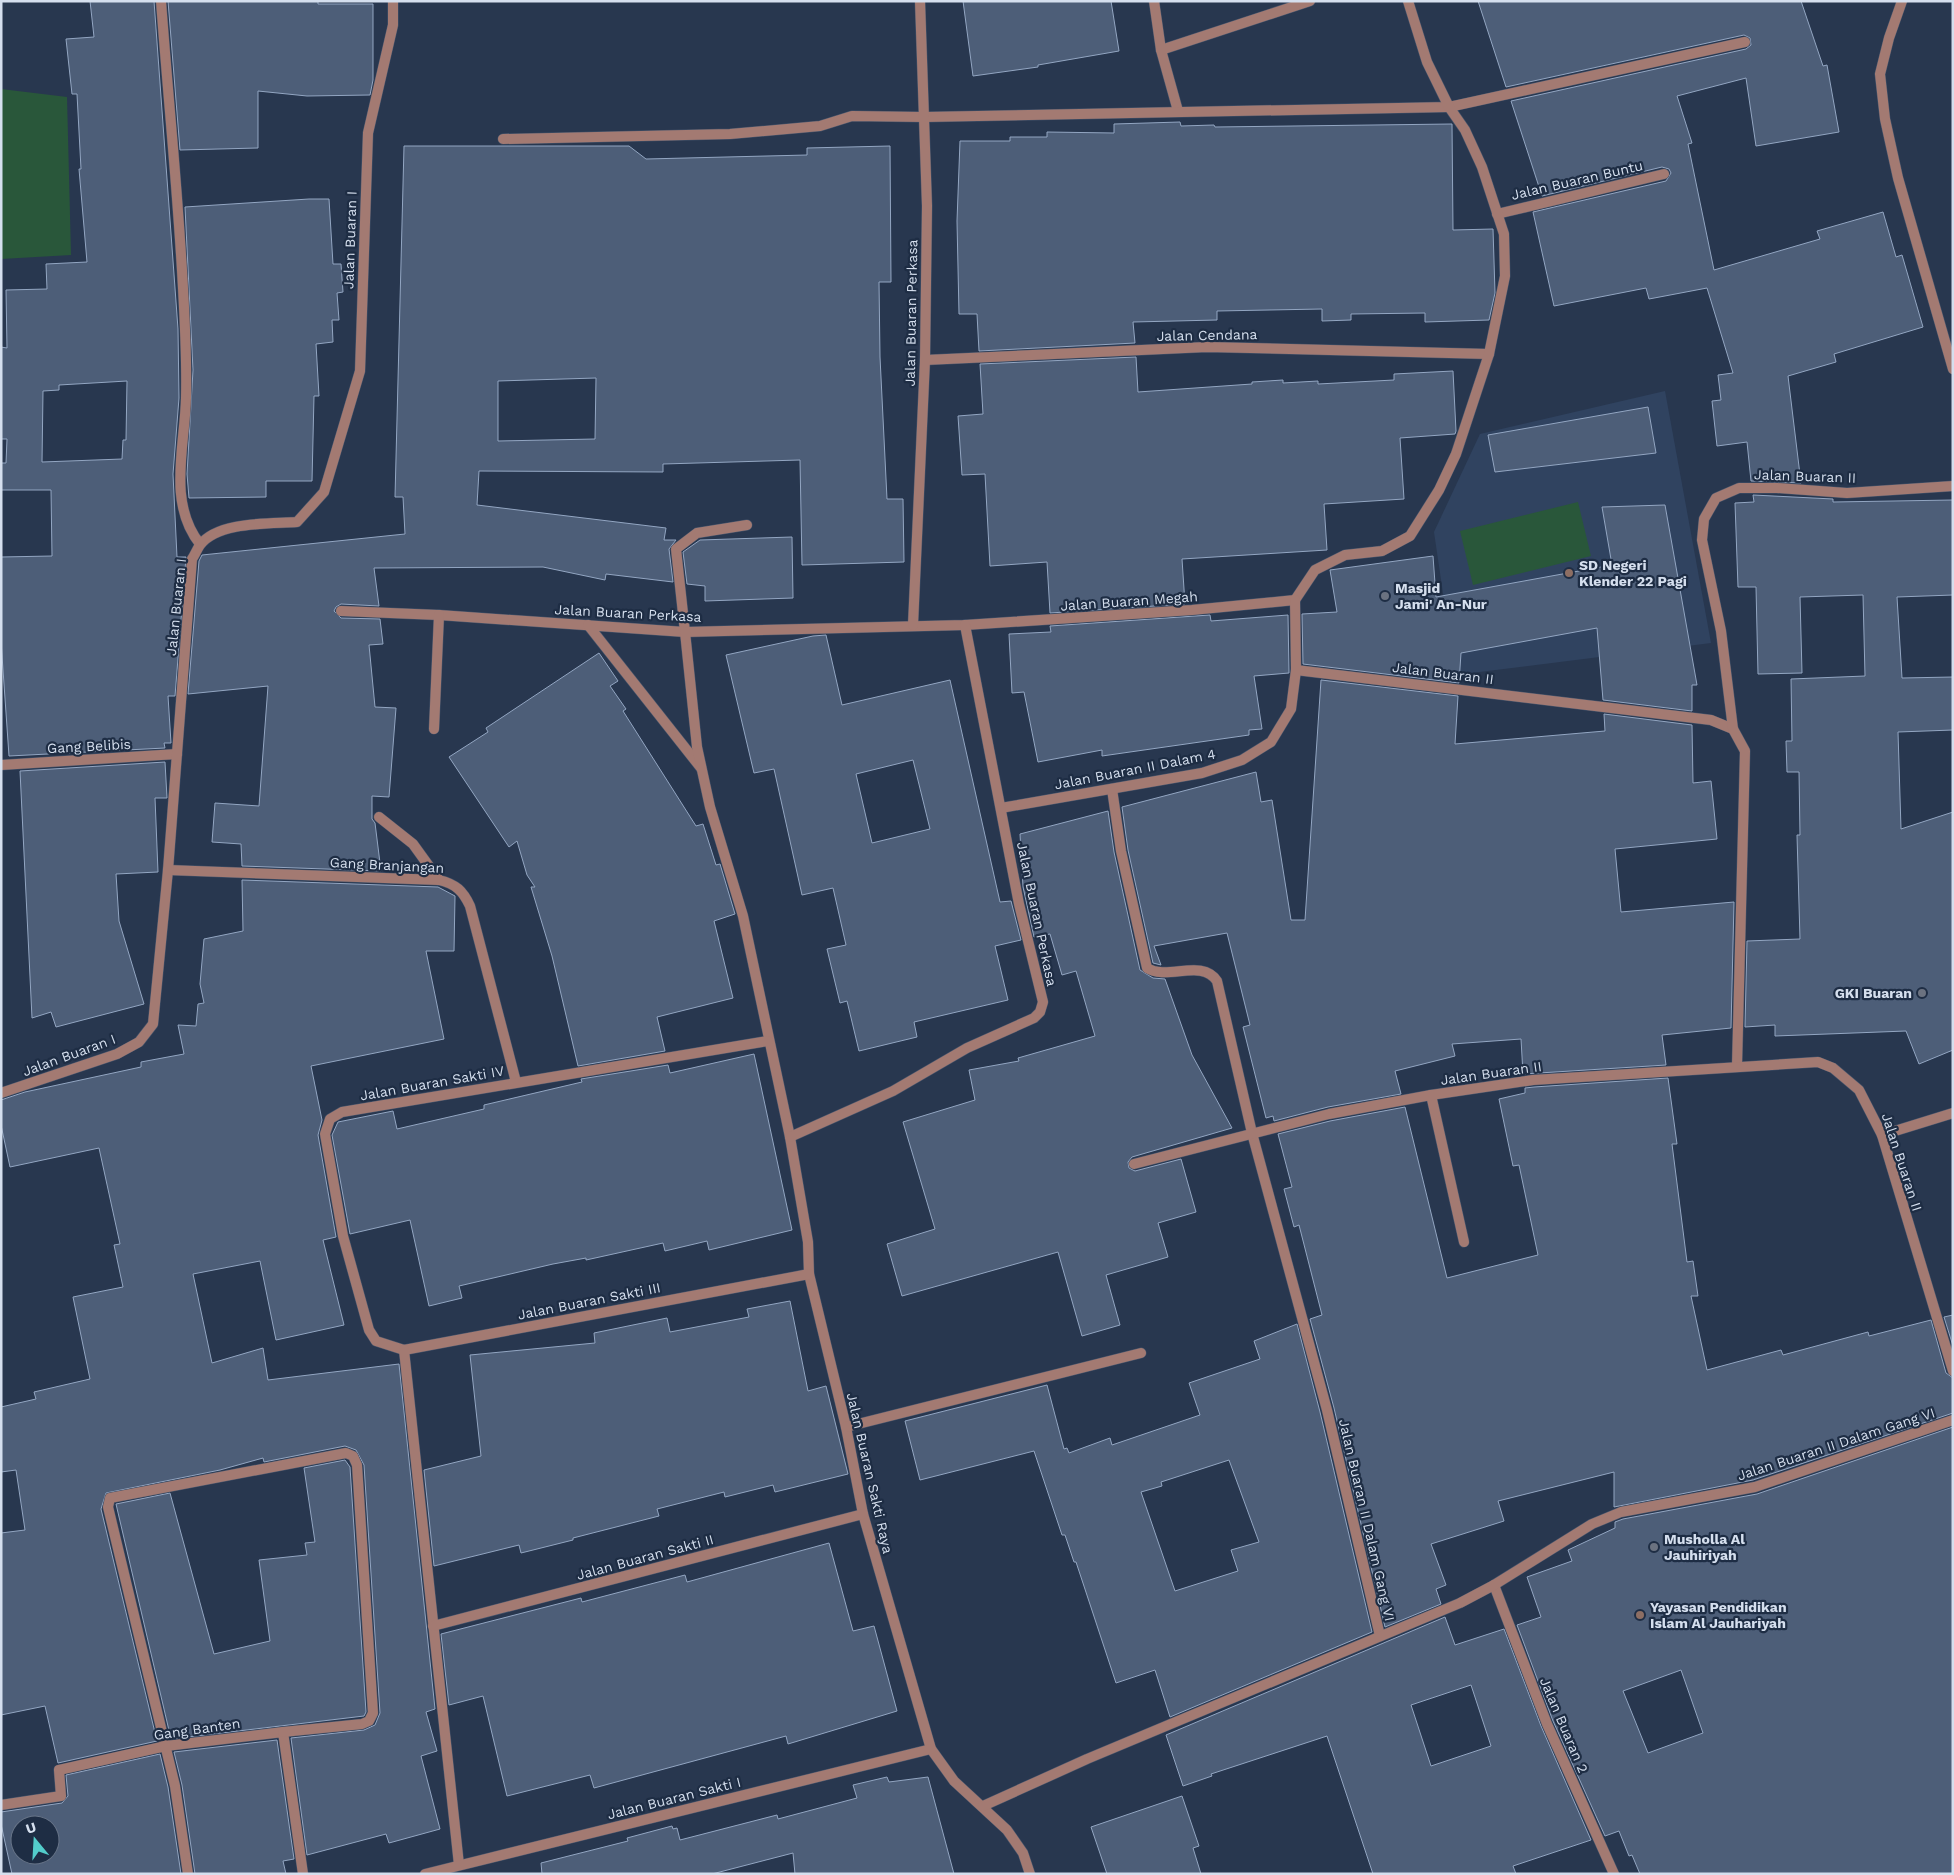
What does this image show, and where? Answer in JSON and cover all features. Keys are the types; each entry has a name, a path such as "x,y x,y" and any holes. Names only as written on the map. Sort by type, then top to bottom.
{"street":[{"path":"161,1 167,93 178,188 185,333 186,398 180,459 183,509 190,532 200,544"},
{"name":"Jalan Buaran I","path":"1,1094 117,1054 139,1042 153,1024 178,754 192,559 200,544 212,536 236,526 297,522 324,492 360,371 368,133 393,25 392,1"},
{"name":"Jalan Buaran Perkasa","path":"914,625 925,360 927,206 920,1"},
{"path":"1154,1 1161,50 1178,111"},
{"path":"1161,50 1310,1"},
{"path":"1295,600 1315,570 1345,555 1382,551 1410,536 1439,490 1456,454 1489,354 1505,276 1504,234 1482,167 1465,130 1449,108 1427,62 1408,1"},
{"path":"1902,1 1880,74 1885,119 1898,178 1953,369"},
{"path":"504,139 730,134 820,126 852,116 924,117 1178,111 1449,108 1745,42"},
{"name":"Jalan Buaran Buntu","path":"1497,214 1664,174"},
{"name":"Jalan Cendana","path":"925,360 1207,347 1489,354"},
{"name":"Jalan Buaran II","path":"1737,1066 1745,751 1733,729 1721,631 1702,540 1704,519 1716,498 1739,488 1777,488 1847,493 1953,486"},
{"name":"Jalan Buaran Sakti Raya","path":"747,525 697,533 676,549 691,699 702,770 710,807 743,916 768,1041 790,1137 808,1242 809,1274 846,1428 863,1514 931,1749 954,1781 984,1806 1007,1830 1023,1854 1030,1874"},
{"name":"Jalan Buaran Megah","path":"965,625 1192,610 1295,600"},
{"name":"Jalan Buaran II Dalam 4","path":"1001,808 1202,773 1242,760 1271,742 1291,709 1296,670 1295,600"},
{"name":"Jalan Buaran Perkasa","path":"341,611 439,615 685,632 965,625 1019,904 1043,1002 1040,1012 1034,1018 967,1048 893,1091 790,1137"},
{"path":"434,729 439,615"},
{"path":"588,625 702,770"},
{"name":"Jalan Buaran II","path":"1296,670 1711,720 1733,729"},
{"name":"Gang Belibis","path":"1,764 178,754"},
{"name":"Jalan Buaran II Dalam Gang VI","path":"1112,789 1121,851 1147,968 1154,972 1201,971 1213,975 1217,982 1252,1133 1327,1410 1380,1636 1460,1603 1494,1585 1592,1524 1621,1512 1755,1487 1953,1420"},
{"path":"379,817 412,844 439,880"},
{"name":"Gang Branjangan","path":"168,870 439,880 452,883 464,893 470,906 516,1082"},
{"name":"Jalan Buaran Sakti IV","path":"376,1341 368,1330 343,1236 326,1134 330,1119 342,1112 768,1041"},
{"name":"Jalan Buaran II","path":"1134,1164 1329,1114 1430,1095 1533,1080 1818,1062 1833,1068 1859,1090 1882,1135 1948,1338 1953,1372"},
{"path":"1430,1095 1464,1242"},
{"path":"1882,1135 1953,1113"},
{"name":"Jalan Buaran Sakti III","path":"376,1341 404,1350 809,1274"},
{"path":"404,1350 459,1866"},
{"path":"846,1428 1141,1354"},
{"name":"Gang Banten","path":"1,1805 61,1796 59,1770 166,1746 362,1724 369,1721 373,1713 357,1465 353,1456 346,1453 110,1498 108,1507 166,1746"},
{"name":"Jalan Buaran Sakti II","path":"433,1626 863,1514"},
{"name":"Jalan Buaran 2","path":"1494,1585 1548,1724 1614,1874"},
{"path":"984,1806 1087,1759 1380,1636"},
{"path":"282,1732 303,1874"},
{"path":"166,1746 175,1786 188,1874"},
{"name":"Jalan Buaran Sakti I","path":"425,1874 931,1749"}],"shaded area":[{"name":"SD Negeri Klender 22 Pagi","path":"1665,391 1711,643 1455,675 1434,532 1480,434"}],"green space":[{"path":"1,89 67,97 71,255 1,259"},
{"path":"1578,502 1591,556 1473,585 1460,531"}],"building":[{"path":"90,1 154,1 178,329 179,398 173,474 177,557 186,557 175,696 168,696 171,743 164,743 165,748 9,756 1,641 1,557 52,556 51,490 1,490 1,463 6,463 7,439 1,439 1,347 7,348 6,290 47,289 46,264 87,262 79,169 81,169 77,94 72,94 66,39 94,37","holes":["127,381 126,440 123,440 122,459 42,462 43,391 59,390 59,385"]},
{"path":"168,1 318,1 318,4 373,4 373,80 370,95 307,96 258,91 258,148 180,150"},
{"path":"963,1 1111,1 1119,51 1038,65 1038,67 973,76"},
{"path":"1478,1 1801,1 1823,66 1827,65 1839,132 1756,146 1746,78 1677,96 1692,143 1688,144 1714,270 1820,239 1817,231 1883,212 1896,257 1902,255 1923,327 1834,354 1836,362 1788,376 1801,483 1751,481 1747,442 1717,446 1712,401 1721,400 1718,375 1733,373 1707,288 1649,299 1646,288 1554,306 1533,212 1666,181 1671,173 1669,169 1662,167 1542,196 1511,101 1746,49 1751,45 1750,38 1744,35 1506,87"},
{"path":"1180,122 1181,126 1214,125 1215,127 1452,124 1453,230 1493,229 1495,293 1489,320 1425,322 1425,313 1351,314 1351,320 1322,321 1322,309 1217,311 1217,320 1133,322 1135,343 979,351 977,314 959,314 957,221 960,141 1010,141 1010,137 1047,137 1047,132 1114,133 1114,124"},
{"path":"404,146 629,146 646,159 807,155 807,148 890,146 891,282 879,282 880,357 887,499 903,499 904,562 802,565 800,460 663,464 663,472 479,471 477,505 666,528 664,540 676,540 669,549 673,582 606,574 605,580 543,567 374,568 379,606 341,604 334,611 341,618 380,619 383,644 369,645 375,707 396,708 389,797 372,796 372,819 375,823 381,871 242,866 241,844 212,842 215,803 259,806 268,686 188,694 199,561 202,555 405,534 403,497 395,497","holes":["596,378 595,439 498,441 498,381"]},
{"path":"329,199 333,264 341,264 343,292 337,293 339,320 332,320 333,342 316,344 319,396 314,396 312,481 266,481 266,497 189,498 187,474 193,370 185,207"},
{"path":"1136,357 1138,392 1283,380 1283,383 1318,381 1318,384 1394,380 1394,374 1453,371 1456,431 1455,434 1400,438 1404,499 1324,504 1327,550 1182,559 1185,604 1050,613 1047,562 990,566 985,474 962,475 958,416 983,414 980,364"},
{"path":"1648,407 1656,453 1495,472 1488,435"},
{"path":"1753,495 1833,499 1833,502 1953,500 1953,595 1897,597 1902,678 1953,677 1953,730 1898,732 1901,829 1953,812 1953,1050 1919,1064 1906,1031 1775,1036 1775,1025 1745,1027 1747,941 1800,939 1797,835 1800,835 1799,772 1787,772 1786,741 1792,741 1791,679 1865,676 1863,595 1800,597 1802,673 1758,674 1756,587 1738,587 1735,503 1754,502"},
{"path":"1665,505 1697,685 1692,685 1692,711 1603,700 1597,628 1461,653 1459,683 1303,664 1302,614 1337,612 1330,570 1433,556 1436,597 1612,565 1602,507"},
{"path":"792,537 793,598 705,601 705,586 687,584 683,552 700,540"},
{"path":"1210,615 1211,621 1288,615 1289,673 1254,676 1262,729 1249,730 1249,735 1102,756 1102,750 1038,762 1024,692 1012,693 1009,634 1051,632 1050,626"},
{"path":"826,635 842,705 950,680 1000,902 1011,901 1021,940 995,946 1008,1000 914,1022 917,1037 859,1051 847,1001 840,1003 827,949 846,945 833,888 802,895 774,769 754,773 726,655 813,636","holes":["913,760 930,829 872,843 856,774"]},
{"path":"599,653 618,681 610,686 626,709 623,711 696,826 703,824 716,865 720,864 735,914 714,921 733,998 657,1017 665,1051 578,1066 552,956 531,887 535,887 527,875 517,841 509,847 449,757 488,732 486,728"},
{"path":"1321,680 1458,696 1455,744 1605,731 1604,714 1692,725 1693,783 1711,781 1717,839 1615,849 1621,912 1734,902 1731,1028 1662,1035 1666,1065 1523,1074 1521,1039 1452,1044 1455,1056 1395,1071 1401,1094 1328,1107 1274,1121 1273,1116 1266,1118 1243,1027 1250,1025 1227,933 1154,946 1161,965 1153,963 1128,850 1122,807 1256,772 1261,802 1272,800 1291,920 1305,920"},
{"path":"165,762 167,798 155,798 158,872 116,874 119,921 144,1004 56,1027 51,1012 32,1018 20,771"},
{"path":"1108,811 1114,852 1140,970 1153,978 1165,979 1192,1055 1232,1128 1132,1157 1128,1162 1129,1168 1135,1171 1181,1159 1196,1212 1158,1223 1168,1257 1106,1275 1120,1325 1082,1336 1058,1252 902,1296 887,1244 935,1229 903,1122 975,1100 969,1070 1019,1061 1018,1058 1095,1036 1076,971 1062,975 1050,934 1034,937 1023,887 1020,834"},
{"path":"242,880 438,887 455,896 454,951 426,951 444,1039 311,1066 322,1120 318,1135 336,1237 323,1240 344,1325 276,1340 260,1261 193,1274 212,1363 263,1348 268,1380 399,1364 435,1709 426,1712 437,1751 421,1756 440,1829 389,1843 386,1834 307,1855 291,1738 364,1730 375,1725 380,1713 364,1465 356,1450 345,1446 264,1462 263,1458 220,1470 106,1493 101,1509 157,1741 58,1763 45,1706 1,1715 1,1533 25,1530 16,1470 1,1472 1,1407 36,1399 34,1392 90,1379 73,1297 123,1287 114,1245 120,1244 99,1148 10,1167 1,1125 1,1100 25,1092 141,1067 141,1062 184,1054 178,1025 196,1026 198,1004 204,1003 200,984 204,939 243,931"},
{"path":"754,1054 792,1230 709,1250 707,1241 665,1251 663,1243 586,1260 586,1258 553,1264 459,1286 462,1298 429,1306 410,1220 350,1234 332,1135 338,1122 393,1111 397,1129 484,1109 484,1105 582,1082 581,1079 668,1065 670,1073"},
{"path":"1668,1078 1677,1144 1672,1144 1687,1262 1693,1261 1698,1296 1691,1296 1707,1370 1781,1350 1783,1355 1868,1332 1869,1336 1931,1320 1946,1373 1953,1378 1953,1413 1753,1480 1614,1507 1614,1472 1498,1501 1504,1521 1431,1544 1446,1585 1436,1589 1441,1604 1385,1627 1334,1408 1310,1319 1322,1315 1299,1225 1294,1227 1284,1189 1292,1187 1278,1134 1330,1121 1405,1107 1447,1278 1538,1255 1519,1165 1513,1166 1499,1099 1525,1093 1525,1088"},
{"path":"790,1301 808,1391 826,1386 848,1474 775,1492 773,1485 725,1497 724,1492 657,1509 659,1516 573,1538 573,1540 521,1553 519,1545 434,1566 424,1470 481,1456 470,1355 595,1343 594,1333 667,1318 670,1332 749,1317 747,1309"},
{"path":"1953,1315 1953,1346 1944,1317"},
{"path":"1297,1324 1320,1412 1372,1632 1170,1717 1155,1670 1116,1683 1076,1562 1074,1562 1065,1535 1062,1535 1034,1451 920,1480 905,1421 1047,1385 1064,1449 1067,1448 1069,1453 1110,1438 1112,1445 1200,1415 1189,1383 1260,1359 1254,1341","holes":["1229,1460 1259,1542 1231,1550 1238,1571 1175,1591 1141,1492 1162,1486 1161,1482"]},
{"path":"1953,1427 1953,1874 1640,1874 1632,1855 1629,1856 1619,1831 1605,1836 1553,1721 1517,1625 1541,1617 1527,1577 1572,1561 1568,1550 1615,1528 1615,1522 1623,1519 1757,1494","holes":["1681,1670 1703,1733 1648,1753 1623,1691"]},
{"path":"345,1460 350,1467 366,1712 364,1716 171,1739 116,1504 170,1493 214,1654 270,1641 259,1560 307,1555 305,1543 315,1542 304,1468"},
{"path":"829,1543 853,1631 874,1626 897,1711 788,1744 786,1736 594,1788 590,1775 507,1796 483,1696 449,1705 441,1634 581,1598 582,1602 685,1575 687,1582"},
{"path":"1445,1617 1455,1645 1504,1629 1541,1726 1591,1840 1513,1866 1516,1874 1373,1874 1327,1736 1211,1774 1212,1776 1183,1786 1166,1735","holes":["1471,1685 1491,1746 1431,1766 1411,1705"]},
{"path":"277,1740 294,1859 283,1861 286,1874 195,1874 182,1785 174,1752"},
{"path":"160,1754 168,1787 181,1874 12,1874 10,1865 60,1865 60,1815 10,1815 10,1865 1,1824 1,1812 62,1803 68,1796 66,1775"},
{"path":"887,1777 889,1782 928,1777 954,1874 795,1874 793,1853 712,1874 542,1874 541,1863 628,1841 627,1838 672,1826 673,1829 677,1828 680,1840 777,1815 778,1819 857,1798 853,1785"},
{"path":"1182,1796 1199,1846 1193,1848 1201,1874 1107,1874 1091,1827"}],"place":[{"name":"SD Negeri Klender 22 Pagi","path":"1569,573"},
{"name":"Masjid Jami' An-Nur","path":"1385,596"},
{"name":"GKI Buaran","path":"1922,993"},
{"name":"Musholla Al Jauhiriyah","path":"1654,1547"},
{"name":"Yayasan Pendidikan Islam Al Jauhariyah","path":"1640,1615"}]}
